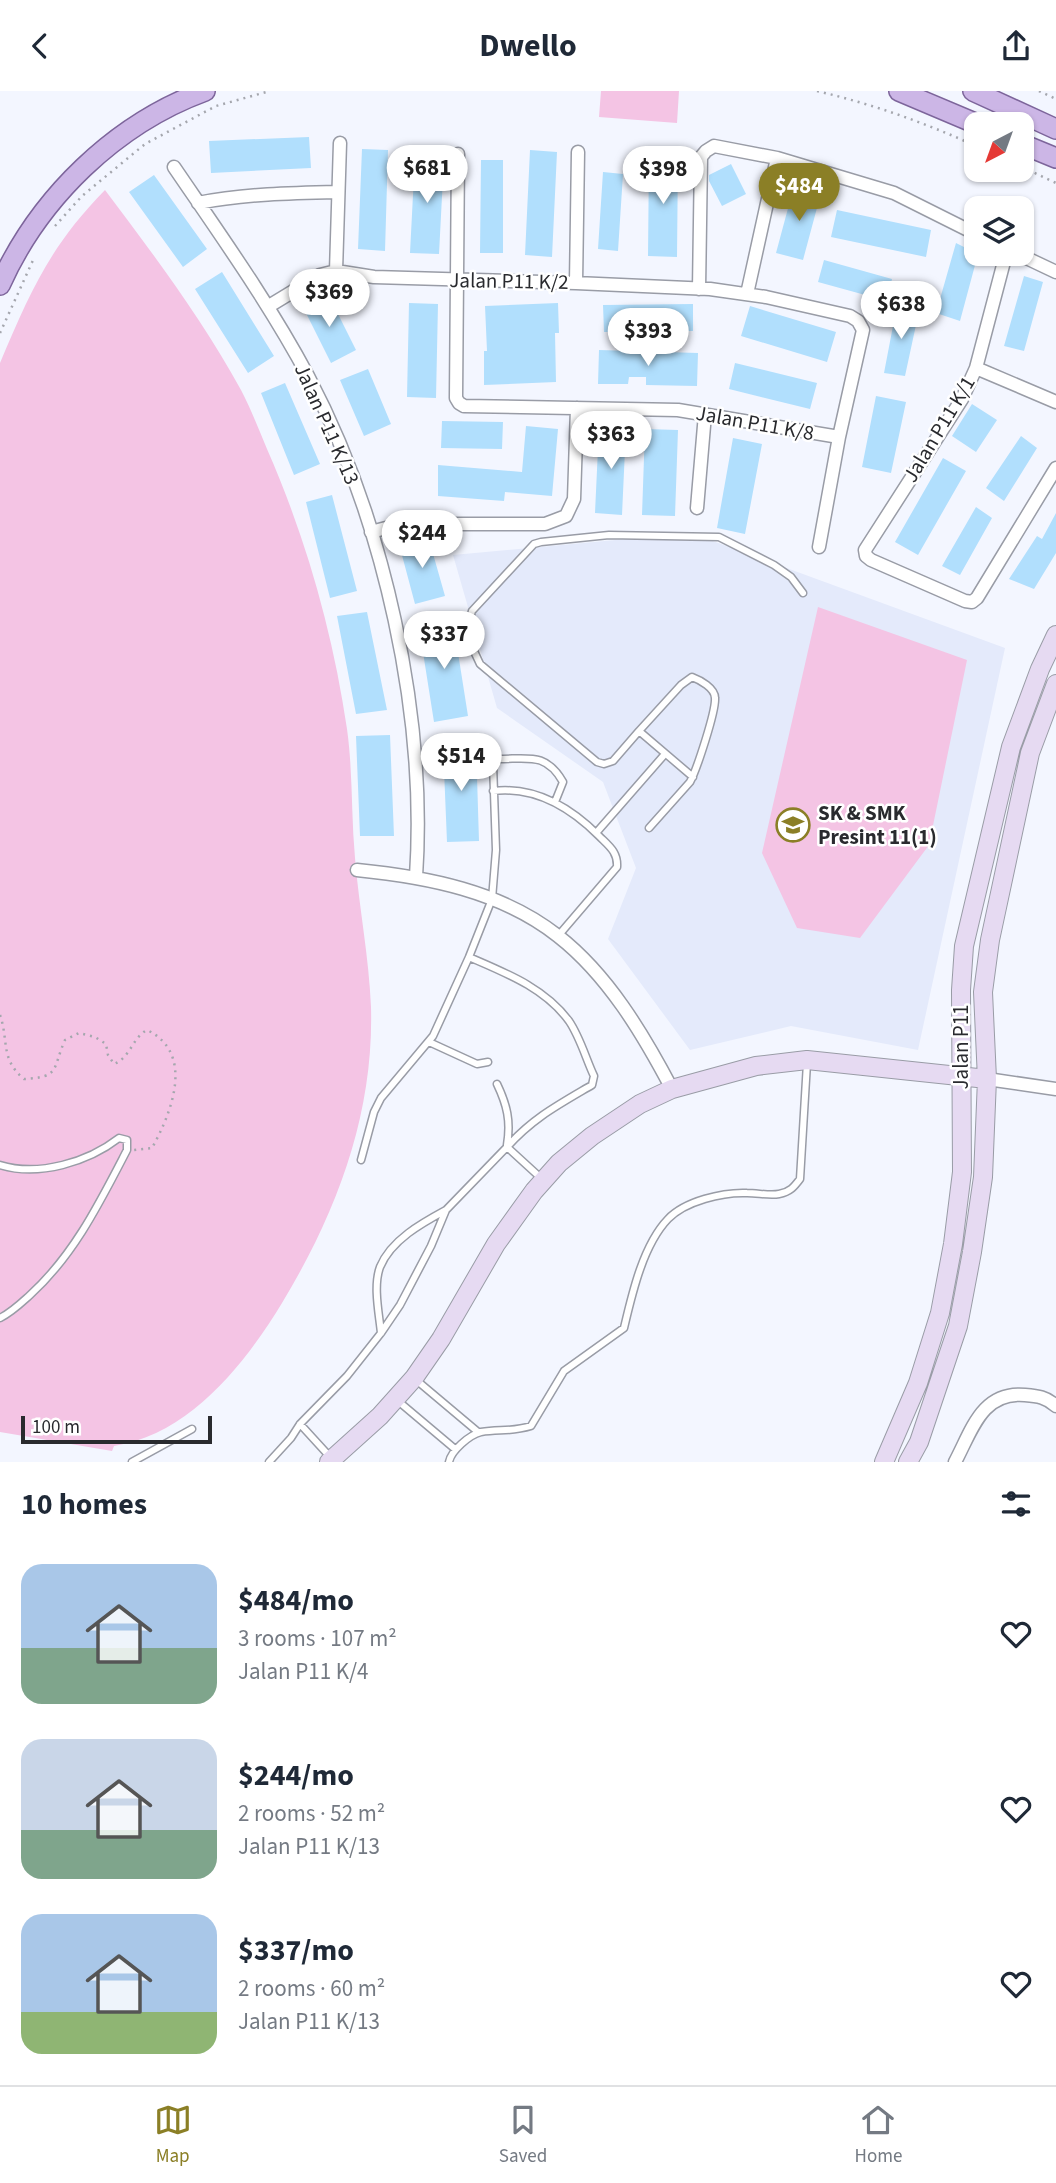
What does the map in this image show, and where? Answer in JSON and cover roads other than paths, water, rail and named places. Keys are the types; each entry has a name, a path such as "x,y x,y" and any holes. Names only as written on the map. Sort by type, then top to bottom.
{"main road":[{"path":"0,285 8,268 55,196 90,161 157,114 205,91"},
{"path":"899,91 964,118"},
{"path":"973,91 1056,129"},
{"path":"1034,149 1056,158"},
{"name":"Jalan P11","path":"884,1462 918,1383 940,1313 953,1244 962,1172 961,989 964,946 1010,747 1056,635"},
{"name":"Jalan P11","path":"908,1462 919,1441 958,1326 983,1177 987,1079 983,992 990,940 1030,753 1056,684"},
{"path":"331,1461 380,1416 414,1378 441,1339 496,1244 517,1212 543,1181 559,1163 592,1136 640,1104 672,1089 756,1066 807,1060 987,1079"}],"street":[{"path":"269,306 320,275 336,271 340,143"},
{"path":"699,289 701,157 714,146 776,159 894,193 964,227"},
{"path":"576,283 578,152"},
{"path":"456,281 458,154"},
{"path":"747,294 776,159"},
{"name":"Jalan P11 K/13","path":"174,167 269,306 309,378 337,437 371,532 384,575 400,648 413,726 418,842 416,877"},
{"path":"198,204 225,198 338,192"},
{"path":"1034,262 1056,272"},
{"name":"Jalan P11 K/1","path":"1003,266 976,367 962,399 865,550 866,556 965,601 972,601 977,598 1056,468"},
{"name":"Jalan P11 K/2","path":"336,271 374,278 699,289 747,294 850,316 859,321 863,330 839,437 819,547"},
{"name":"Jalan P11 K/8","path":"456,281 456,398 464,406 678,410 839,437"},
{"path":"976,367 1056,402"},
{"path":"371,532 401,524 545,524 566,516 575,499 577,408"},
{"path":"697,508 705,414"},
{"path":"357,870 416,877 463,888 492,899 558,936 615,996 650,1047 672,1089"},
{"path":"987,1079 1056,1089"},
{"path":"955,1462 986,1406 998,1398 1021,1395 1047,1398 1056,1406"}],"lane":[{"path":"649,828 693,777 716,700 711,689 696,678 687,679 613,761 604,764 597,762 477,659 468,625 472,611 526,551 541,542 608,535 719,537 774,565 791,577 803,593"},
{"path":"639,731 693,777"},
{"path":"596,833 665,754"},
{"path":"361,1160 374,1112 381,1098 429,1042 470,957 492,899 496,850 493,764 498,759 531,758 548,763 563,782 555,802"},
{"path":"493,790 526,791 555,802 580,817 614,851 617,867 558,936"},
{"path":"381,1333 377,1285 380,1268 396,1245 427,1220 446,1210 526,1126 592,1086 594,1076 570,1022 530,985 470,957"},
{"path":"429,1042 477,1064 488,1062"},
{"path":"449,1462 455,1450 478,1432 514,1431 530,1426 564,1371 624,1328 631,1299 653,1239 669,1218 697,1201 722,1194 777,1195 793,1189 800,1179 807,1060"},
{"path":"497,1084 506,1104 510,1124 507,1147"},
{"path":"0,1165 12,1169 47,1168 103,1151 119,1138 128,1140 128,1150 93,1217 51,1276 10,1313 0,1318"},
{"path":"507,1147 543,1181"},
{"path":"269,1462 300,1424 347,1376 381,1333 400,1305 431,1246 446,1210"},
{"path":"414,1378 478,1432"},
{"path":"395,1399 455,1450"},
{"path":"300,1424 331,1461"},
{"path":"132,1462 192,1429"}],"place":[{"name":"SK & SMK Presint 11(1)","path":"793,825"}]}
